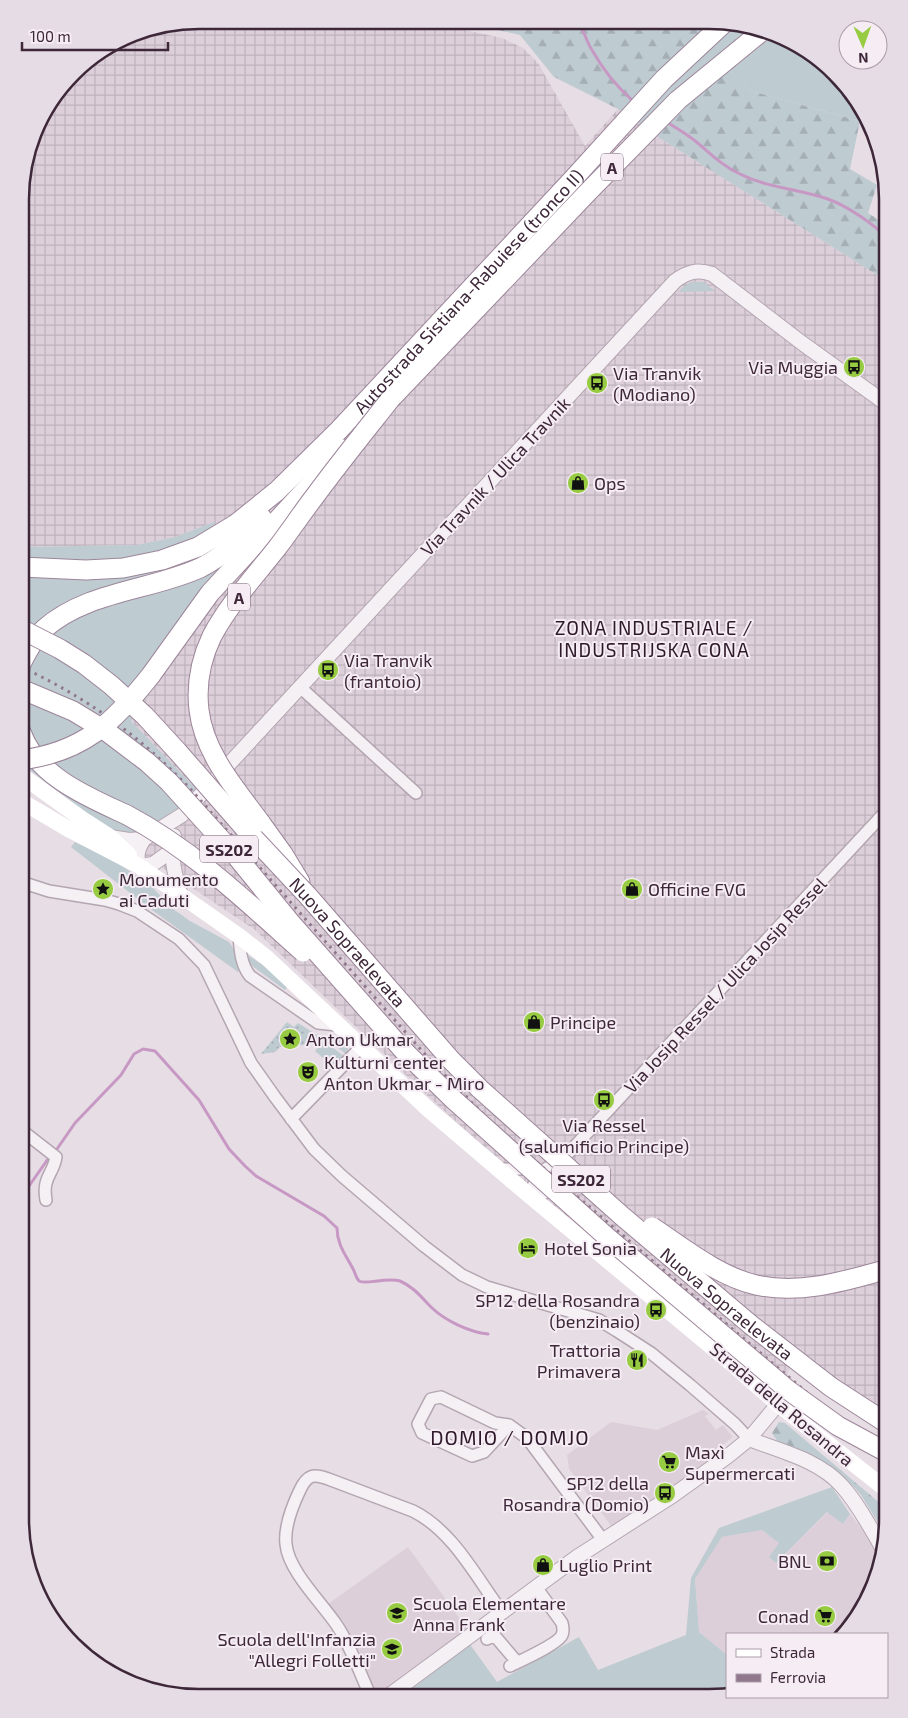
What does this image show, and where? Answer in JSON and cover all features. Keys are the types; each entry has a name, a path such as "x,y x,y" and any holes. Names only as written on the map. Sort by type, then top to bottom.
{"highway":[{"name":"Autostrada Sistiana-Rabuiese (tronco II)","path":"338,430 664,79 717,29"},
{"name":"Autostrada Sistiana-Rabuiese (tronco II)","path":"392,397 678,100 756,36"},
{"name":"A","path":"29,759 40,758 63,750 87,739 107,724 130,701 151,675 210,593 308,484 392,397"},
{"name":"A","path":"308,896 283,854 220,766 211,748 199,711 200,674 204,656 212,636 225,616 315,495 392,397"},
{"name":"A","path":"29,567 86,570 123,568 162,560 198,547 236,524 277,490 338,430"},
{"name":"A","path":"29,648 42,630 62,615 89,602 165,581 200,567 235,545 275,504 338,430"},
{"name":"Nuova Sopraelevata","path":"29,633 84,664 111,685 145,716 248,832 308,896 433,1039 480,1089 622,1216 752,1325 831,1387 879,1418"},
{"name":"Nuova Sopraelevata","path":"29,692 73,711 106,731 169,782 404,1050 454,1100 601,1232 788,1390 838,1426 879,1448"},
{"path":"29,748 38,761 52,773 90,798 127,815 178,845 214,874 308,957 404,1050"},
{"path":"480,1089 644,1222 734,1278 756,1285 800,1288 849,1280 879,1272"}],"main road":[{"path":"29,781 68,810 110,837 139,866"},
{"path":"29,806 70,830 139,866"},
{"name":"Strada della Rosandra","path":"139,866 239,936 267,958 429,1110 778,1404 879,1484"}],"street":[{"name":"Via Travnik / Ulica Travnik","path":"144,839 182,815 675,281 694,271 712,274 802,344 879,399"},
{"path":"300,688 416,793"},
{"name":"Via Travnik / Ulica Travnik","path":"181,896 174,873 171,851 175,832 182,815"},
{"name":"Via Josip Ressel / Ulica Josip Ressel","path":"530,1196 535,1178 546,1168 562,1160 879,819"},
{"path":"110,837 129,840 144,839"},
{"path":"144,839 138,847 139,866 153,864 171,851"},
{"path":"29,885 49,891 119,904 137,911 179,939 204,965 252,1063 314,1149 342,1176 424,1246 462,1275 487,1287 599,1320 617,1330 690,1385 735,1424 749,1439 816,1466 832,1477 856,1504 878,1540"},
{"path":"239,936 243,963 245,970 250,976 318,1023 337,1025"},
{"path":"291,1119 360,1047"},
{"path":"29,1136 56,1157 44,1188 46,1200"},
{"path":"562,1160 559,1180 562,1222"},
{"name":"Via Josip Ressel / Ulica Josip Ressel","path":"498,1169 546,1168"},
{"path":"530,1196 543,1194 551,1190 559,1180"},
{"path":"508,1425 484,1452 472,1456 422,1433 418,1424 430,1400 438,1397 495,1423 508,1425 527,1438 603,1540"},
{"path":"398,1689 536,1587 679,1490 749,1439 778,1404"},
{"path":"768,1446 766,1436 769,1423 778,1404"},
{"path":"367,1689 339,1629 304,1582 287,1551 286,1534 291,1513 302,1484 309,1477 314,1475 325,1477 413,1511 425,1518 452,1542 502,1612"},
{"path":"487,1639 494,1635 513,1664 551,1644 562,1635 562,1623 536,1587"}],"shaded area":[{"path":"199,29 460,29 502,38 523,48 538,63 585,146 618,109 658,137 879,276 879,1420 794,1355 781,1393 495,1157 430,1098 255,930 109,832 196,789 131,721 140,707 214,522 175,537 137,545 29,547 29,199 30,177 38,144 52,114 64,95 95,64 124,46 144,38 177,30"},
{"path":"703,1410 709,1414 705,1416 716,1430 723,1425 733,1437 714,1452 715,1457 711,1462 612,1527 569,1469 567,1455 611,1422 657,1430"},
{"path":"828,1512 843,1524 850,1514 876,1551 862,1594 851,1614 835,1633 726,1633 726,1654 699,1632 695,1578 722,1537 762,1530 780,1543 776,1563"},
{"path":"408,1547 468,1630 453,1641 451,1640 447,1643 447,1646 385,1689 373,1689 344,1622 328,1604"}],"green space":[{"path":"494,29 709,29 731,30 768,39 730,71 751,91 860,121 850,169 877,185 868,213 879,220 879,276 658,137 618,109 554,77 520,35"},
{"path":"770,40 804,57 821,71 851,104 860,121 751,91 730,71"},
{"path":"692,282 703,282 715,291 678,292"},
{"path":"214,522 243,562 131,721 196,789 178,809 147,832 139,835 109,832 29,769 29,547 137,545 175,537"},
{"path":"75,842 118,863 152,887 173,909 190,921 229,942 237,954 238,972 152,910 71,847"},
{"path":"246,954 266,967 288,986 285,990 251,965"},
{"path":"287,1022 294,1027 298,1023 320,1037 313,1044 280,1047 275,1052 261,1054"},
{"path":"338,1036 348,1048 347,1055 326,1038"},
{"path":"324,1041 345,1057 333,1069 315,1051"},
{"path":"779,1422 785,1423 879,1502 879,1524 861,1495 853,1486 825,1464 778,1442 772,1433"},
{"path":"832,1487 850,1514 843,1524 827,1512 776,1563 769,1557 779,1543 762,1530 722,1537 695,1579 699,1632 726,1654 726,1688 412,1689 469,1643 497,1682 579,1637 598,1670 686,1635 691,1578 719,1528"}],"waterway":[{"path":"582,29 596,57 616,84 634,102"},
{"path":"665,121 691,137 733,171 761,182 828,199 852,211 879,231"},
{"path":"57,1149 75,1123 121,1075 134,1054 143,1049 155,1051 199,1100 229,1149 245,1166 256,1176 324,1216 337,1228 340,1244 359,1281 395,1280 405,1283 438,1313 451,1321 473,1331 488,1334"},
{"path":"29,1186 48,1159"}],"railway":[{"path":"29,671 92,706 156,755 194,793 431,1061 498,1129 852,1431"}],"place":[{"name":"Via Muggia","path":"854,367"},
{"name":"Via Tranvik (Modiano)","path":"597,383"},
{"name":"Ops","path":"578,483"},
{"name":"Via Tranvik (frantoio)","path":"328,670"},
{"name":"Monumento ai Caduti","path":"103,889"},
{"name":"Officine FVG","path":"632,889"},
{"name":"Principe","path":"534,1022"},
{"name":"Anton Ukmar","path":"290,1039"},
{"name":"Kulturni center Anton Ukmar - Miro","path":"308,1072"},
{"name":"Via Ressel (salumificio Principe)","path":"604,1100"},
{"name":"Hotel Sonia","path":"528,1248"},
{"name":"SP12 della Rosandra (benzinaio)","path":"656,1310"},
{"name":"Trattoria Primavera","path":"637,1360"},
{"name":"Maxì Supermercati","path":"669,1462"},
{"name":"SP12 della Rosandra (Domio)","path":"665,1493"},
{"name":"BNL","path":"827,1561"},
{"name":"Luglio Print","path":"543,1565"},
{"name":"Scuola Elementare Anna Frank","path":"397,1613"},
{"name":"Conad","path":"825,1616"},
{"name":"Scuola dell'Infanzia \"Allegri Folletti\"","path":"392,1649"}],"district":[{"name":"ZONA INDUSTRIALE / INDUSTRIJSKA CONA","path":"654,638"},
{"name":"DOMIO / DOMJO","path":"510,1437"}]}
